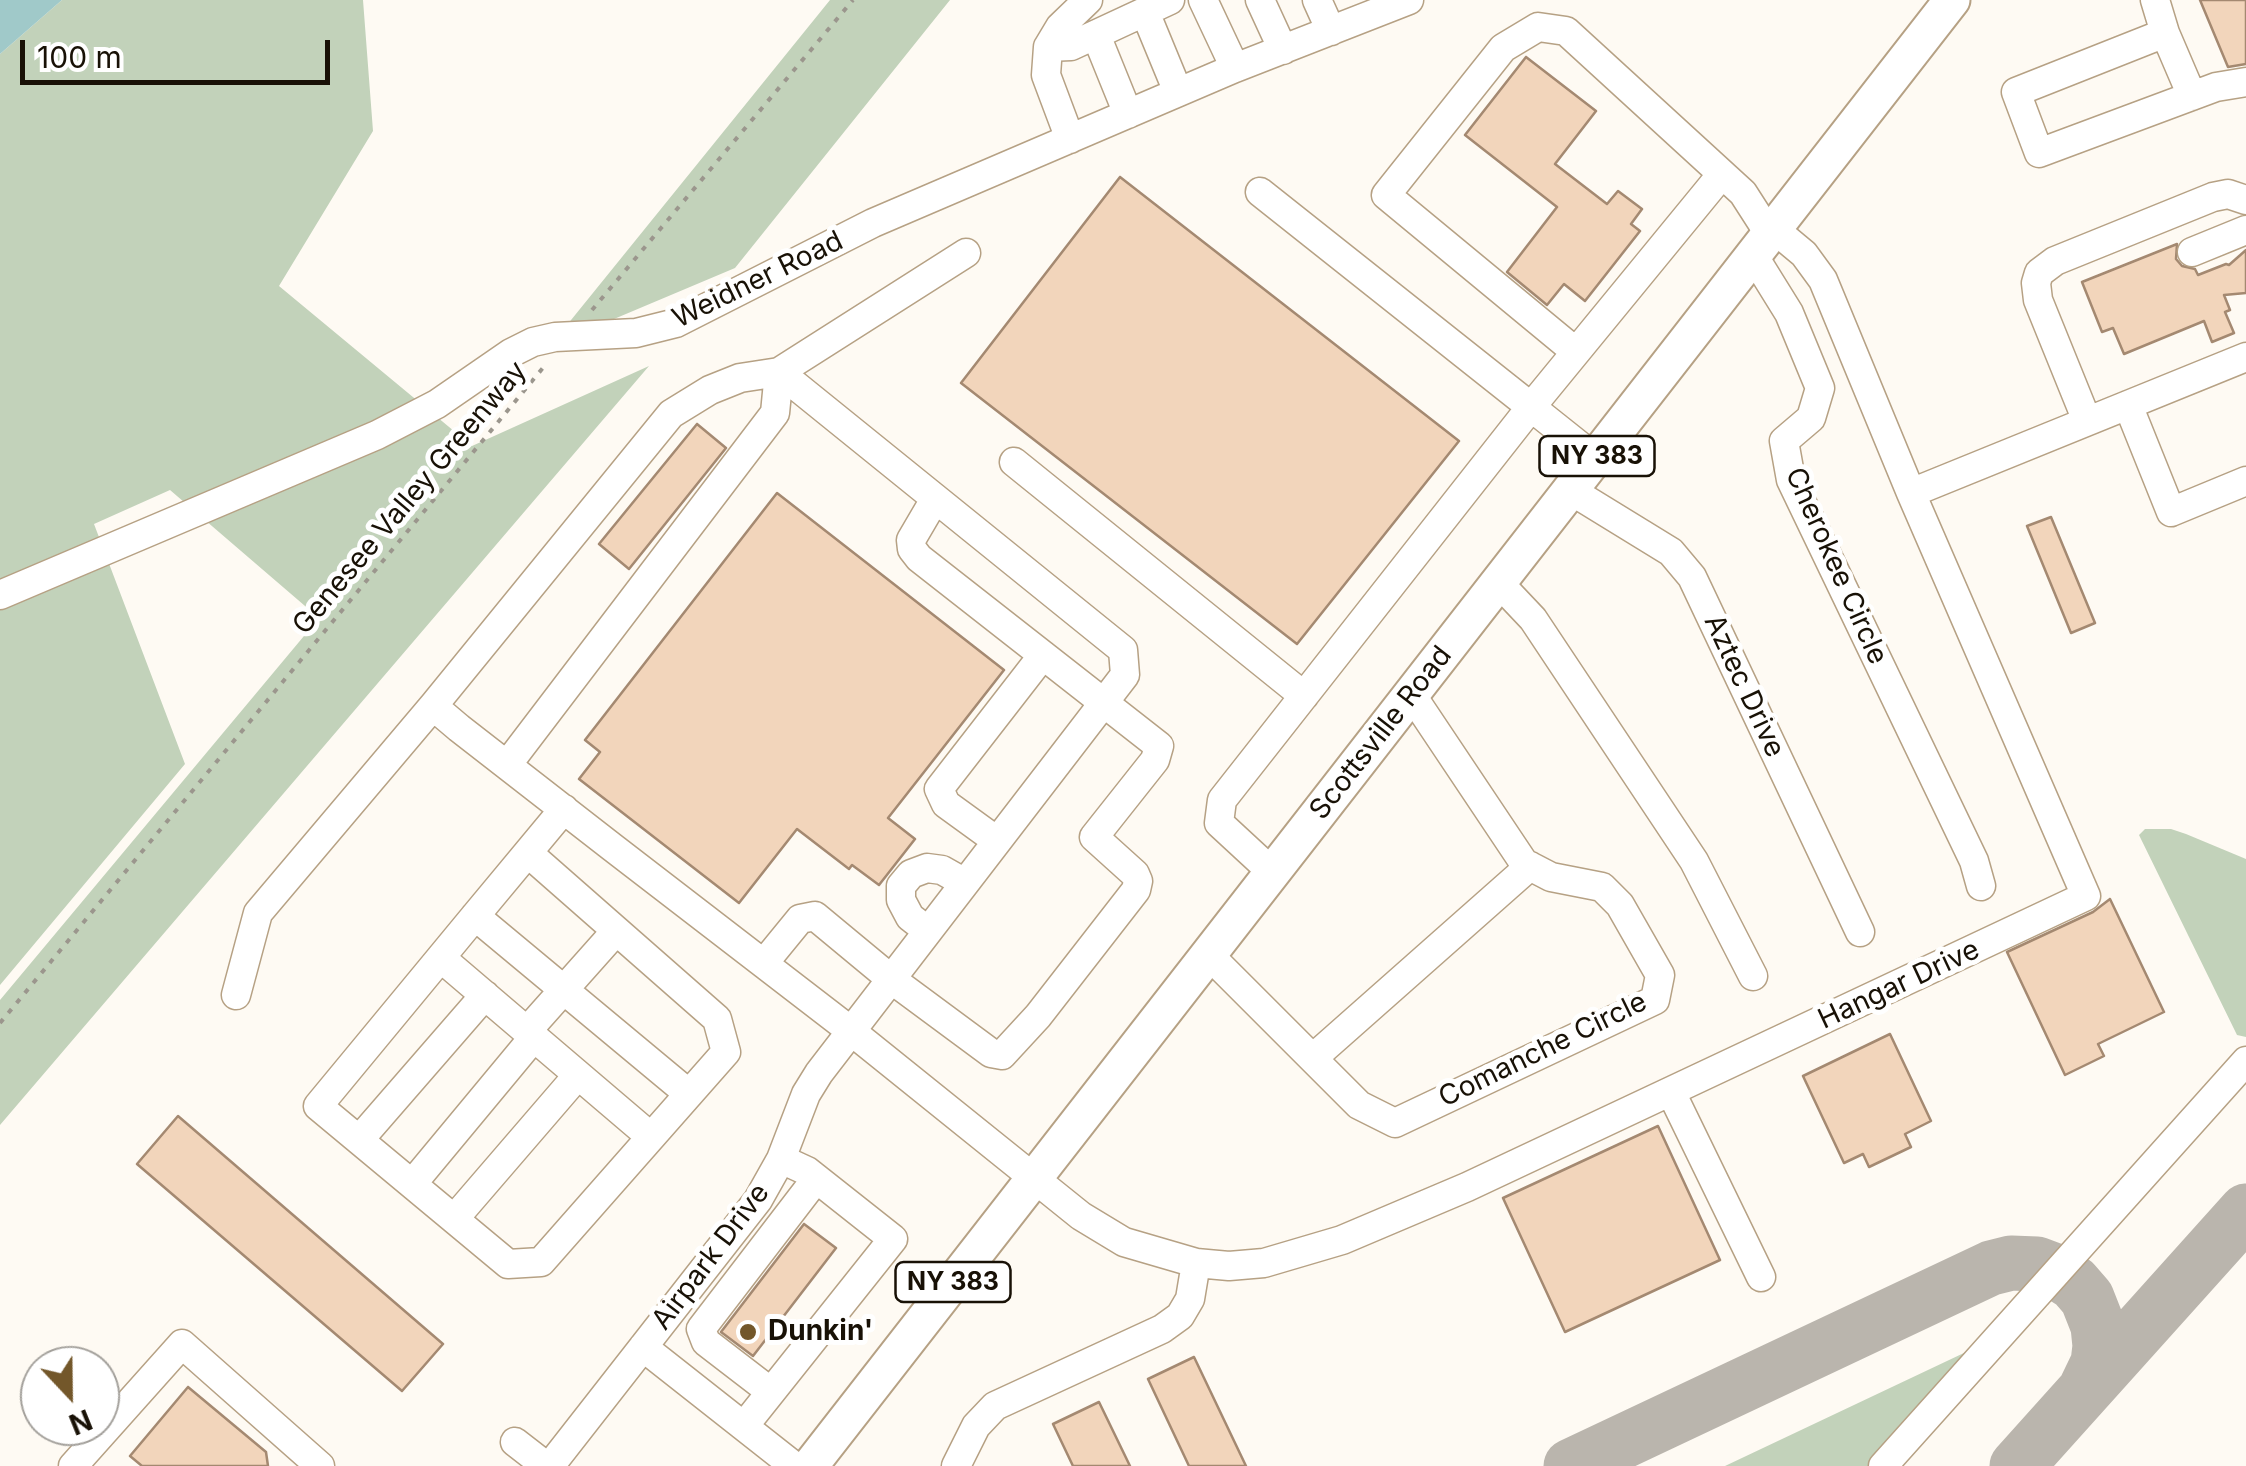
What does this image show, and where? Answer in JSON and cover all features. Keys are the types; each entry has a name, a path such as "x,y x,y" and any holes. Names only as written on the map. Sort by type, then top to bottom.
{"main road":[{"name":"Scottsville Road","path":"810,1466 1952,0"}],"street":[{"path":"1070,139 1046,75 1048,47 1060,27 1088,0"},
{"path":"1203,0 1235,68"},
{"path":"1260,0 1283,50"},
{"path":"1317,0 1331,31"},
{"name":"Weidner Road","path":"0,595 377,436 450,396 522,347 544,339 636,333 676,323 873,224 1235,68 1409,0"},
{"path":"2155,0 2192,96"},
{"path":"1048,47 1071,46 1158,6 1178,92"},
{"path":"1576,352 1386,195 1503,48 1538,27 1566,31 1743,193 1765,240"},
{"path":"2165,33 2016,92 2038,153 2216,86 2246,82"},
{"path":"1096,35 1128,114"},
{"path":"1272,872 1219,823 1222,800 1531,407 1722,174"},
{"path":"1260,192 1595,458"},
{"path":"2088,421 2036,294 2039,274 2056,260 2218,195 2234,194 2246,200"},
{"path":"2192,252 2246,230"},
{"name":"Hangar Drive","path":"1034,1177 1108,1234 1144,1250 1196,1263 1248,1265 1280,1260 1317,1249 1505,1171 2086,896 1822,280 1804,254 1765,240"},
{"name":"Cherokee Circle","path":"1765,240 1820,388 1812,418 1784,441 1791,480 1974,861 1980,886"},
{"path":"236,994 258,913 670,414 710,390 740,378 779,372 966,253"},
{"path":"1911,493 2246,357"},
{"path":"507,765 775,412 779,372"},
{"name":"Airpark Drive","path":"548,1466 749,1212 781,1159 806,1094 1125,675 1123,650 779,372"},
{"path":"2128,405 2171,512 2246,481"},
{"path":"1014,462 1304,696"},
{"name":"Aztec Drive","path":"1570,490 1671,552 1692,577 1860,932"},
{"path":"764,963 800,920 810,914 991,1054 1002,1055 1038,1016 1136,890 1135,874 1094,838 1155,760 1159,746 919,558 912,549 913,534 935,499"},
{"path":"1498,582 1533,620 1694,861 1753,976"},
{"path":"997,841 946,804 939,789 1043,655"},
{"path":"1313,1058 1530,866 1524,863 1412,694"},
{"path":"432,706 1034,1177"},
{"path":"528,853 717,1020 726,1052 541,1262 508,1264 318,1106 528,853 564,810"},
{"name":"Comanche Circle","path":"1208,954 1359,1105 1395,1123 1656,1000 1660,976 1620,905 1602,887 1551,877 1530,866"},
{"path":"928,931 910,916 901,900 901,886 910,874 927,868 942,870 964,884"},
{"path":"476,916 689,1094"},
{"path":"412,1184 563,990 616,931"},
{"path":"441,958 651,1137"},
{"path":"359,1140 485,995"},
{"path":"1883,1466 2246,1061"},
{"path":"454,1219 578,1075"},
{"path":"1672,1092 1761,1277"},
{"path":"744,1426 893,1239 816,1179 781,1159"},
{"path":"771,1392 706,1342 701,1329 816,1179"},
{"path":"964,1462 976,1426 995,1406 1172,1322 1186,1308 1196,1263"},
{"path":"86,1462 182,1344 320,1466"},
{"path":"643,1346 794,1466"},
{"path":"515,1442 548,1466"}],"path":[{"name":"Genesee Valley Greenway","path":"0,1023 853,0"}],"green space":[{"path":"62,0 363,0 373,131 279,286 472,446 649,366 0,1125 0,1000 319,618 170,490 94,524 185,764 0,985 0,54"},
{"path":"830,0 950,0 735,268 550,346"},
{"path":"2145,829 2171,829 2246,859 2246,1037 2237,1035 2139,835"},
{"path":"1966,1352 1868,1466 1725,1466"}],"water":[{"path":"0,0 62,0 0,54"}],"building":[{"path":"2200,0 2246,0 2246,64 2228,67"},
{"path":"1526,57 1596,111 1555,164 1607,204 1618,191 1642,209 1631,224 1640,231 1585,301 1564,284 1547,305 1507,272 1557,207 1465,135"},
{"path":"1120,177 1459,441 1297,644 961,383"},
{"path":"2177,244 2176,259 2182,266 2195,269 2198,275 2229,265 2246,250 2246,293 2224,295 2230,310 2225,312 2234,333 2212,342 2204,321 2124,354 2113,328 2102,332 2082,282"},
{"path":"697,424 726,448 629,569 599,544"},
{"path":"777,493 1004,670 888,818 915,839 879,885 852,865 849,869 797,829 739,903 579,779 600,752 585,740"},
{"path":"2051,517 2095,623 2071,633 2027,526"},
{"path":"2110,899 2164,1012 2098,1044 2104,1056 2065,1075 2007,952 2093,912"},
{"path":"1890,1034 1931,1121 1905,1134 1911,1147 1869,1167 1863,1154 1844,1163 1803,1076"},
{"path":"178,1116 443,1344 402,1391 137,1164"},
{"path":"1658,1126 1720,1260 1565,1332 1503,1198"},
{"path":"804,1224 836,1248 753,1356 721,1332"},
{"path":"1194,1357 1246,1466 1189,1466 1148,1379"},
{"path":"188,1387 266,1452 268,1466 142,1466 130,1456"},
{"path":"1099,1402 1130,1466 1073,1466 1053,1424"}],"taxiway":[{"path":"2017,1466 2246,1211"},
{"path":"1571,1466 1991,1268 2011,1263 2037,1264 2053,1270 2074,1283 2087,1298 2098,1326 2100,1346 2098,1363 2085,1390"}],"place":[{"name":"Dunkin'","path":"748,1332"}]}
